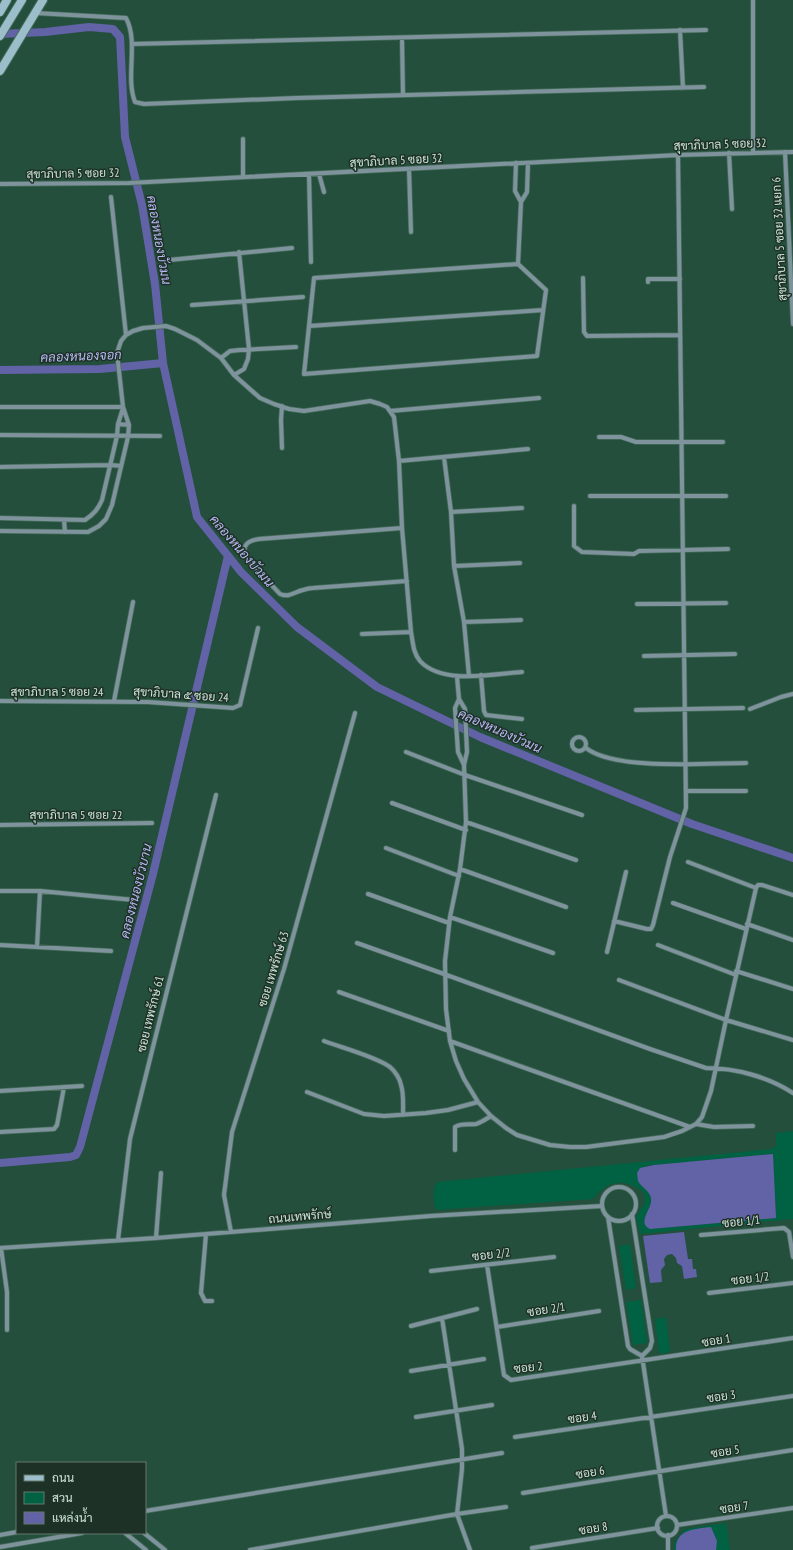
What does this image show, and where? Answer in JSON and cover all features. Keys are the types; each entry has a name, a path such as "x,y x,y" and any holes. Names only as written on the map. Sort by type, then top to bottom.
{"main road":[{"path":"0,12 7,0"},
{"path":"0,36 22,0"},
{"path":"0,71 43,0"}],"street":[{"path":"753,153 754,0"},
{"path":"35,13 124,17 127,20 132,44 132,93 135,102 144,104 704,87"},
{"path":"680,30 683,88"},
{"path":"132,44 706,30"},
{"path":"402,38 403,95"},
{"path":"243,139 243,177"},
{"name":"สุขาภิบาล 5 ซอย 32 แยก 6","path":"785,152 793,324"},
{"name":"สุขาภิบาล 5 ซอย 32","path":"0,184 129,183 678,155 793,152"},
{"path":"729,153 732,209"},
{"path":"614,921 651,929 655,919 670,857 685,813 687,791 678,155"},
{"path":"516,163 515,191 521,202"},
{"path":"518,264 521,202 527,192 528,163"},
{"path":"410,169 412,232"},
{"path":"309,174 311,262"},
{"path":"319,174 324,192"},
{"path":"111,197 126,334"},
{"path":"169,260 292,248"},
{"path":"234,375 244,369 248,359 249,349 239,252"},
{"path":"518,264 546,290 538,356 304,374 314,278 518,264"},
{"path":"584,278 584,332 587,336 680,335"},
{"path":"648,282 648,279 680,279"},
{"path":"192,305 303,297"},
{"path":"309,326 543,310"},
{"path":"0,531 88,532 99,526 106,519 112,505 122,466 129,425 124,407 118,362 118,347 126,334 133,330 166,326 197,340 221,358 234,375 260,398 282,406 304,411 370,402 387,407 394,417 399,461 402,528 413,648 420,661 438,672 457,676 522,672"},
{"path":"221,358 230,351 296,347"},
{"path":"390,411 539,398"},
{"path":"0,406 124,407"},
{"path":"282,406 280,420 282,448"},
{"path":"0,518 85,520 97,509 102,500 111,465 118,424 124,407"},
{"path":"118,424 129,425"},
{"path":"0,435 160,436"},
{"path":"599,437 621,437 636,442 724,442"},
{"path":"399,461 528,449"},
{"path":"444,457 451,512 454,566 464,622 469,676"},
{"path":"0,467 122,466"},
{"path":"590,496 726,496"},
{"path":"574,506 574,546 582,552 634,554 639,551 728,549"},
{"path":"451,512 522,508"},
{"path":"64,520 65,532"},
{"path":"402,528 259,539 247,543 244,551 250,562 280,594 284,596 289,596 302,590 313,588 407,581"},
{"path":"454,566 520,563"},
{"path":"114,701 133,602"},
{"path":"637,604 726,603"},
{"path":"464,622 521,620"},
{"name":"สุขาภิบาล ๕ ซอย 24","path":"114,701 164,702 212,708 233,708 240,704 258,628"},
{"path":"362,634 411,632"},
{"path":"644,656 735,654"},
{"path":"481,675 484,711 486,714 522,719"},
{"path":"457,676 459,700 465,709 466,719 467,752 464,765 466,830 459,876 450,918 444,974 450,1041 456,1061 478,1102 491,1116 506,1128 517,1135 550,1145 586,1147 664,1137 676,1134 696,1124 706,1109 711,1091 756,888 758,885 762,885 793,894"},
{"path":"750,709 793,694"},
{"path":"459,700 455,708 458,752 464,765"},
{"name":"สุขาภิบาล 5 ซอย 24","path":"0,701 114,701"},
{"path":"636,710 742,708"},
{"name":"ซอย เทพรักษ์ 63","path":"230,1232 224,1195 232,1132 284,969 356,713"},
{"path":"586,748 592,753 637,764 746,763"},
{"path":"406,752 465,775 582,815"},
{"path":"687,791 746,791"},
{"name":"ซอย เทพรักษ์ 61","path":"118,1240 130,1139 216,795"},
{"path":"392,803 466,830"},
{"path":"466,822 576,860"},
{"name":"สุขาภิบาล 5 ซอย 22","path":"0,825 152,823"},
{"path":"386,848 459,876"},
{"path":"688,862 756,888"},
{"path":"460,869 566,907"},
{"path":"606,952 626,872"},
{"path":"0,891 40,891 134,900"},
{"path":"37,947 40,891"},
{"path":"368,894 450,923"},
{"path":"673,903 793,940"},
{"path":"450,918 553,953"},
{"path":"357,943 650,1049 706,1068 742,1072 771,1081 793,1093"},
{"path":"658,944 736,973 793,989"},
{"path":"0,945 111,951"},
{"path":"619,980 726,1020 793,1040"},
{"path":"339,992 449,1031"},
{"path":"324,1041 389,1066 398,1078 401,1085 403,1096 403,1115"},
{"path":"450,1041 690,1127"},
{"path":"0,1091 82,1086"},
{"path":"0,1132 54,1129 57,1125 64,1087"},
{"path":"307,1092 364,1114 384,1116 448,1110 478,1102"},
{"path":"456,1150 456,1127 459,1125 475,1124 491,1116"},
{"path":"696,1124 714,1128 753,1126"},
{"path":"156,1238 161,1173"},
{"path":"632,1214 623,1220 612,1220 603,1210 602,1201 612,1189 623,1188 632,1194 635,1199 636,1204 632,1214 652,1341 650,1348 642,1356"},
{"name":"ถนนเทพรักษ์","path":"0,1248 156,1238 430,1216 602,1206"},
{"path":"608,1217 628,1346 630,1349 642,1356 643,1361 666,1516"},
{"name":"ซอย 1/1","path":"700,1235 784,1228 789,1232 793,1257"},
{"path":"206,1234 201,1293 205,1300 212,1301"},
{"path":"0,1248 6,1292 6,1330"},
{"name":"ซอย 2/2","path":"431,1271 554,1257"},
{"name":"ซอย 2","path":"487,1265 504,1375 511,1380 643,1361"},
{"name":"ซอย 1/2","path":"708,1294 793,1283"},
{"path":"411,1326 477,1309"},
{"name":"ซอย 2/1","path":"497,1327 599,1311"},
{"path":"442,1318 462,1460 457,1514 470,1550"},
{"name":"ซอย 1","path":"643,1361 793,1338"},
{"path":"411,1371 484,1359"},
{"name":"ซอย 3","path":"651,1417 793,1396"},
{"path":"416,1417 492,1406"},
{"name":"ซอย 4","path":"515,1437 651,1417"},
{"name":"ซอย 5","path":"660,1471 793,1450"},
{"path":"146,1511 502,1453"},
{"name":"ซอย 6","path":"523,1493 660,1471"},
{"path":"250,1550 457,1514 506,1508"},
{"name":"ซอย 7","path":"677,1525 793,1508"},
{"path":"666,1516 675,1519 677,1525 674,1533 668,1536 660,1532 657,1524 659,1520 666,1516"},
{"name":"ซอย 8","path":"532,1548 658,1528"},
{"path":"0,1535 16,1532"},
{"path":"0,1547 76,1534"},
{"path":"126,1534 146,1550"},
{"path":"145,1534 165,1550"},
{"path":"668,1536 668,1550"}],"green space":[{"path":"793,1131 793,1219 640,1234 636,1217 645,1202 644,1193 637,1188 624,1183 617,1183 604,1188 593,1199 436,1210 434,1203 435,1185 437,1182 771,1149 776,1146 776,1133","holes":["773,1154 776,1218 650,1229 644,1221 651,1205 649,1193 642,1186 645,1166"]},
{"path":"630,1244 636,1288 626,1290 619,1246"},
{"path":"641,1300 647,1343 633,1345 626,1302"},
{"path":"666,1317 670,1352 661,1354 659,1352 655,1319"},
{"path":"726,1523 730,1550 674,1550 674,1543 685,1529"}],"water":[{"path":"773,1154 776,1218 650,1229 646,1226 645,1219 650,1206 651,1198 649,1193 638,1181 637,1173 640,1168 654,1165"},
{"path":"684,1232 688,1259 692,1259 693,1269 696,1269 697,1277 684,1279 682,1266 677,1263 676,1258 672,1254 667,1255 664,1259 665,1265 661,1270 662,1282 650,1283 643,1236"},
{"path":"711,1527 717,1541 716,1550 676,1550 677,1543 682,1534 687,1531"}],"waterway":[{"name":"คลองหนองบัวมน","path":"0,34 45,32 89,27 113,29 120,37 125,137 142,205 155,284 163,363 197,517 241,572 297,627 377,687 480,737 692,824 793,858"},
{"name":"คลองหนองจอก","path":"0,370 100,369 163,363"},
{"name":"คลองหนองบัวบาน","path":"0,1163 70,1157 76,1155 80,1147 153,874 228,556"}]}
